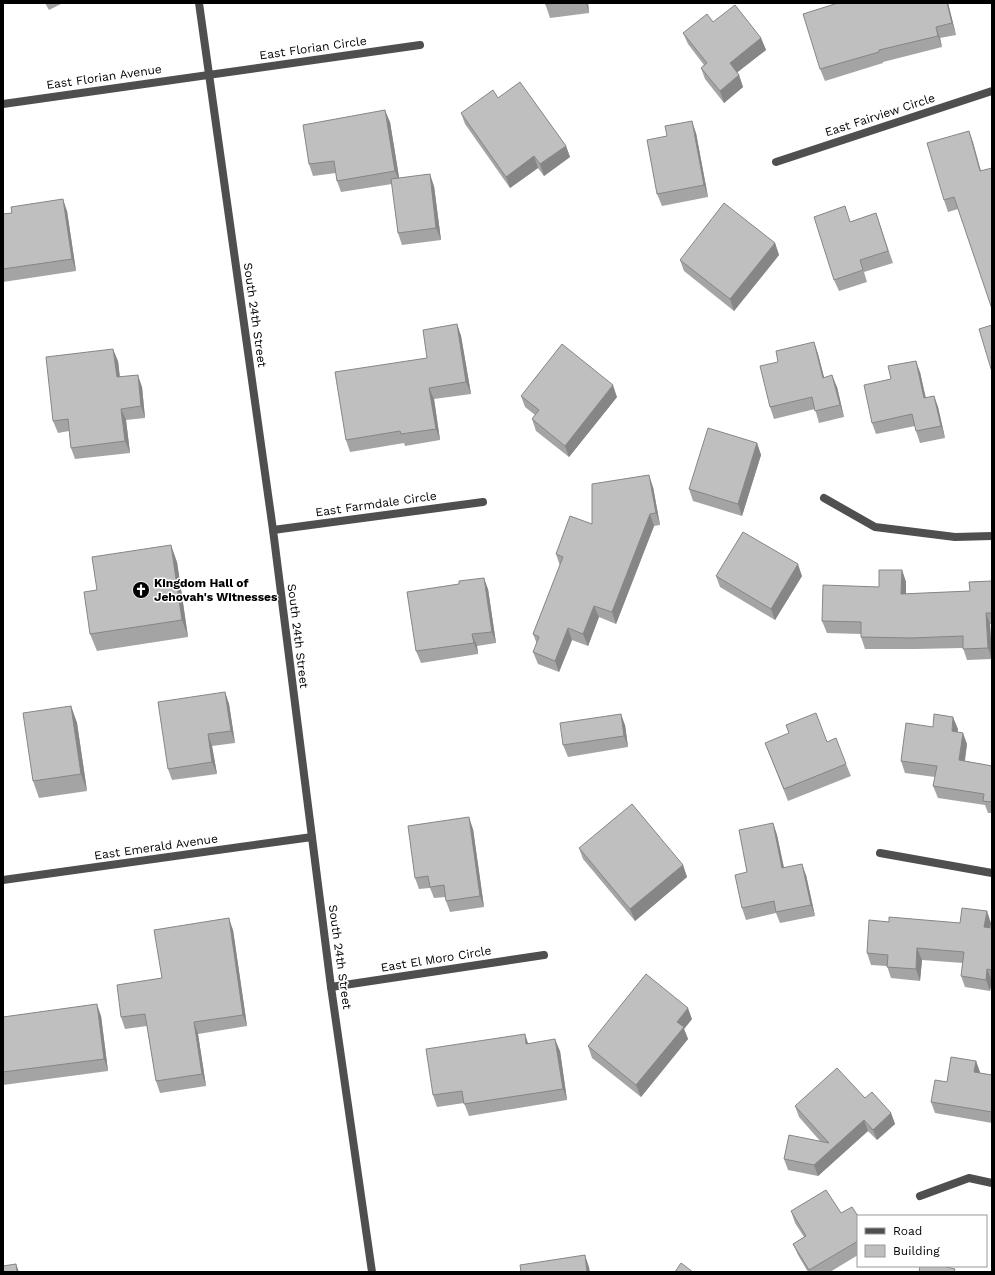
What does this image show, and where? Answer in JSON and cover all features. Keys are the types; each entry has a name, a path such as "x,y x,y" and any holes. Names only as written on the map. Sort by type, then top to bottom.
{"street":[{"name":"South 24th Street","path":"199,3 273,530 331,987 372,1272"},
{"name":"East Florian Circle","path":"209,75 420,44"},
{"name":"East Florian Avenue","path":"3,104 209,75"},
{"name":"East Fairview Circle","path":"776,162 992,91"},
{"path":"824,498 875,527 954,537 992,536"},
{"name":"East Farmdale Circle","path":"273,530 482,502"},
{"name":"East Emerald Avenue","path":"3,880 312,837"},
{"path":"880,853 992,873"},
{"name":"East El Moro Circle","path":"331,987 544,955"},
{"path":"920,1196 969,1178 992,1183"}],"building":[{"path":"838,3 947,3 952,23 936,27 938,36 879,50 879,52 820,69 803,14"},
{"path":"735,5 761,38 730,63 739,75 720,91 701,68 707,63 683,33 707,14 713,22"},
{"path":"520,82 566,146 540,164 534,156 506,177 461,113 493,90 498,98"},
{"path":"385,110 395,171 337,181 334,161 309,164 303,125"},
{"path":"692,121 704,185 657,194 647,140 667,136 665,126"},
{"path":"969,131 980,171 992,168 992,309 954,197 944,200 927,143"},
{"path":"430,174 436,228 398,233 391,179"},
{"path":"63,199 72,259 3,269 3,214 12,213 11,207"},
{"path":"724,203 775,243 730,299 680,260"},
{"path":"845,206 850,222 876,213 888,251 860,260 863,270 834,280 814,217"},
{"path":"457,324 466,382 429,388 436,429 401,434 400,431 346,440 335,372 427,358 423,330"},
{"path":"992,325 992,372 979,329"},
{"path":"814,342 823,378 832,375 840,405 815,411 812,397 770,407 760,366 778,362 776,351"},
{"path":"562,344 613,385 565,446 532,419 539,410 521,396"},
{"path":"113,349 117,377 138,375 141,406 121,409 125,441 71,448 68,419 53,421 46,357"},
{"path":"916,361 924,398 934,396 941,426 916,431 912,414 872,423 864,385 891,379 888,366"},
{"path":"708,428 757,443 738,504 689,489"},
{"path":"649,475 656,513 650,514 612,612 594,606 583,634 568,628 555,661 533,652 539,637 533,634 563,557 556,554 570,516 592,524 592,484"},
{"path":"743,532 798,564 771,609 716,576"},
{"name":"Kingdom Hall of Jehovah's Witnesses","path":"171,545 182,620 90,634 84,592 97,590 92,557"},
{"path":"879,570 902,570 901,594 970,591 969,582 992,581 992,613 986,613 988,648 963,649 963,636 911,638 861,637 861,622 822,621 823,585 879,587"},
{"path":"484,578 492,632 472,634 474,643 416,651 407,592 459,584 459,581"},
{"path":"225,692 231,731 208,734 212,762 168,769 158,702"},
{"path":"71,706 81,774 33,781 23,713"},
{"path":"816,713 827,742 836,738 846,764 784,789 765,743 789,733 786,725"},
{"path":"621,714 624,736 563,745 560,723"},
{"path":"934,714 953,717 952,731 963,733 959,760 992,766 992,802 983,801 984,794 933,786 937,766 901,761 906,723 933,727"},
{"path":"632,804 683,865 630,909 579,848"},
{"path":"469,817 480,896 446,901 444,885 430,887 428,876 415,878 408,826"},
{"path":"773,823 782,868 802,864 811,905 776,912 774,901 742,908 735,875 747,872 739,830"},
{"path":"962,908 987,911 984,927 992,928 992,970 987,969 986,980 961,976 964,952 917,948 916,969 887,967 888,955 867,953 869,920 889,922 889,917 960,923"},
{"path":"229,918 243,1015 194,1022 202,1074 156,1081 145,1014 121,1017 117,985 162,978 154,930"},
{"path":"646,974 688,1008 677,1022 684,1027 636,1085 588,1046"},
{"path":"97,1004 104,1059 3,1072 3,1017"},
{"path":"525,1034 526,1044 555,1039 563,1089 464,1104 462,1091 433,1095 426,1049"},
{"path":"951,1057 976,1061 974,1072 992,1075 992,1112 931,1102 935,1080 947,1082"},
{"path":"837,1068 865,1098 872,1092 891,1113 873,1130 864,1120 814,1165 784,1159 789,1135 829,1143 795,1106"},
{"path":"826,1190 841,1213 852,1207 857,1215 857,1242 809,1270 793,1244 806,1236 791,1211"},
{"path":"585,1255 587,1272 521,1272 520,1265"},
{"path":"681,1263 693,1272 675,1272"},
{"path":"16,1264 17,1272 3,1272 3,1266"},
{"path":"920,1267 946,1267 955,1269 954,1272 919,1272"}],"place":[{"name":"Kingdom Hall of Jehovah's Witnesses","path":"141,590"}]}
